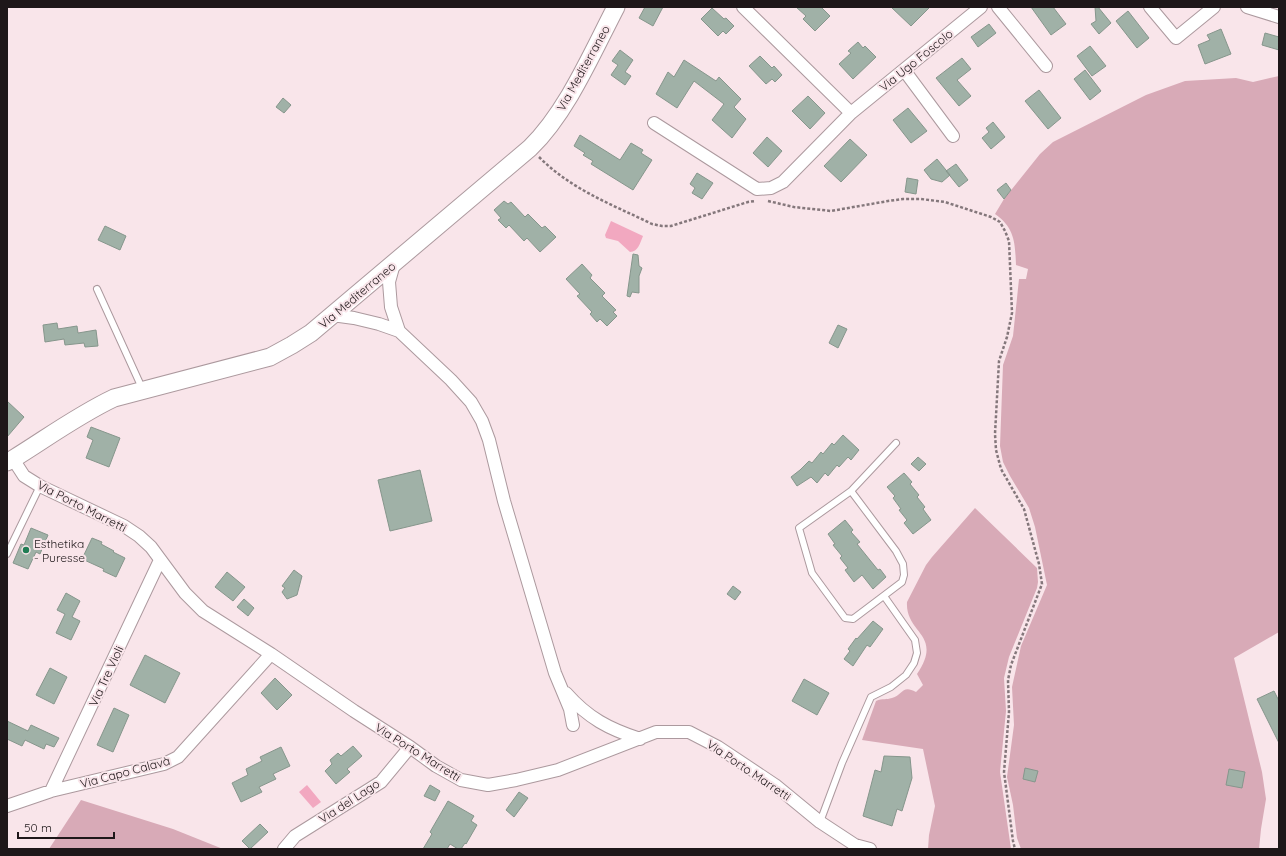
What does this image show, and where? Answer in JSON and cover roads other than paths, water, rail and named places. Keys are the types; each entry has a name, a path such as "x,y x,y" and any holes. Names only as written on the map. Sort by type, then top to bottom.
{"street":[{"name":"Via Mediterraneo","path":"10,460 73,420 114,398 270,357 311,333 542,137 569,96 616,7"},
{"path":"743,7 851,113"},
{"name":"Via Ugo Foscolo","path":"654,123 757,189 771,188 783,182 851,113 981,7"},
{"path":"998,7 1046,66"},
{"path":"1150,7 1176,38 1214,7"},
{"path":"1247,7 1279,18"},
{"path":"904,70 953,136"},
{"path":"394,264 389,282 391,307 399,331"},
{"path":"332,315 354,318 399,331 451,380 471,402 482,421 489,440 504,501 555,673 563,689 570,709 573,724"},
{"name":"Via Porto Marretti","path":"10,460 24,476 40,486 124,526 139,536 147,543 185,593 203,611 271,654 354,712 410,747 436,766 461,780 488,785 516,780 558,770 656,732 689,732 718,747 775,785 820,822 855,845 870,849"},
{"name":"Via Tre Violi","path":"51,791 160,560"},
{"name":"Via Capo Calavà","path":"7,806 51,791 164,764 178,757 271,654"},
{"path":"563,689 576,704 593,718 611,728 640,739"},
{"name":"Via del Lago","path":"284,849 295,836 381,782 410,747"}],"lane":[{"path":"97,289 143,390"},
{"path":"851,491 896,551 903,564 904,575 902,582 853,619 845,618 812,573 798,528 851,491 896,443"},
{"path":"7,554 40,486"},
{"path":"820,822 842,763 871,697 890,687 906,675 914,663 917,652 915,640 884,596"}],"place":[{"name":"Esthetika - Puresse","path":"26,550"}]}
